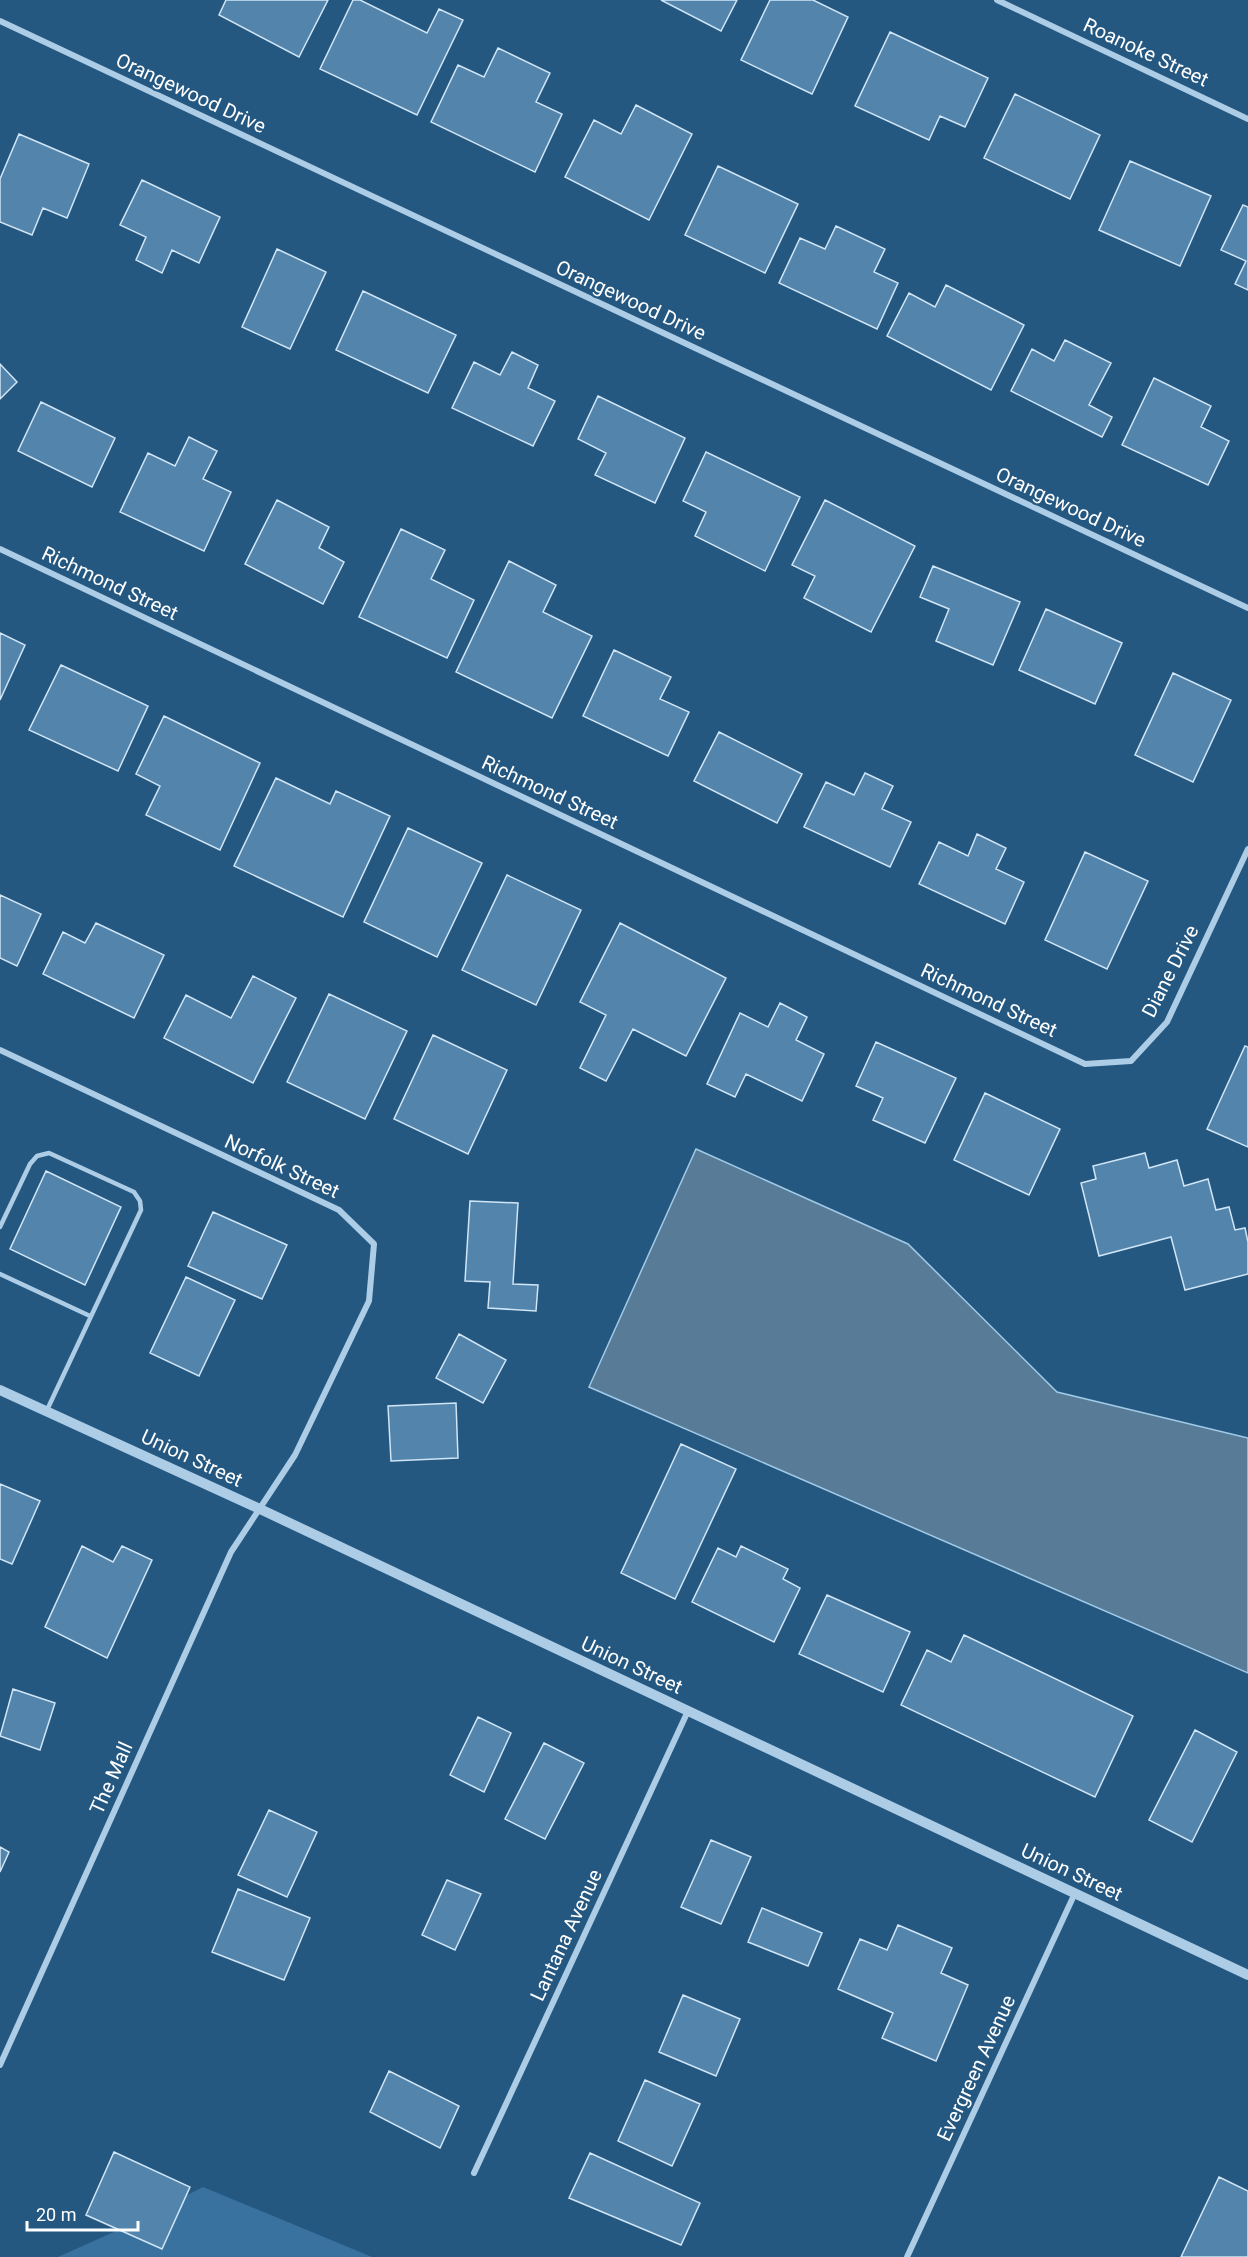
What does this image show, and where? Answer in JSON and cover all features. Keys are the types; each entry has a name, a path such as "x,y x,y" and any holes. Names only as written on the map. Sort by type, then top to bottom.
{"street":[{"name":"Roanoke Street","path":"997,0 1248,119"},
{"name":"Orangewood Drive","path":"0,21 1248,608"},
{"name":"Richmond Street","path":"0,549 1085,1064"},
{"name":"Diane Drive","path":"1085,1064 1131,1060 1167,1022 1248,849"},
{"name":"Norfolk Street","path":"0,1050 339,1210 374,1244 369,1301 296,1455 260,1509"},
{"name":"Union Street","path":"0,1390 260,1509 1248,1975"},
{"name":"The Mall","path":"0,2065 231,1552 260,1509"},
{"name":"Lantana Avenue","path":"474,2173 688,1711"},
{"name":"Evergreen Avenue","path":"907,2257 1075,1893"},
{"path":"0,2040 9,2044"}],"lane":[{"path":"0,1227 30,1164 37,1156 49,1153 134,1192 140,1201 141,1210 46,1411"},
{"path":"0,1274 90,1317"}],"shaded area":[{"path":"696,1149 908,1244 1057,1392 1248,1438 1248,1673 589,1387"},
{"path":"203,2187 372,2257 58,2257 125,2227"}],"building":[{"path":"226,0 328,0 299,57 219,15"},
{"path":"353,0 360,0 427,33 439,9 463,20 417,115 320,69"},
{"path":"661,0 737,0 721,31"},
{"path":"770,0 813,0 848,17 812,94 741,60"},
{"path":"890,32 988,78 965,127 940,116 929,140 855,106"},
{"path":"498,48 550,73 536,102 562,114 535,172 431,122 458,65 484,77"},
{"path":"1015,94 1100,135 1070,199 984,158"},
{"path":"636,105 692,134 649,220 565,177 594,120 621,134"},
{"path":"19,134 89,164 67,218 43,208 32,235 0,222 0,179"},
{"path":"1130,161 1211,196 1180,266 1099,230"},
{"path":"718,166 798,204 765,273 685,235"},
{"path":"142,180 220,217 199,263 172,250 162,273 136,260 146,237 120,225"},
{"path":"1243,205 1248,207 1248,290 1235,284 1246,261 1221,250"},
{"path":"836,226 885,249 874,272 898,283 877,329 779,283 800,238 825,249"},
{"path":"277,249 326,272 290,349 242,327"},
{"path":"946,285 1024,325 991,390 887,336 909,293 935,307"},
{"path":"363,291 456,335 428,393 336,350"},
{"path":"1065,340 1111,363 1089,405 1112,417 1102,437 1011,391 1032,349 1054,361"},
{"path":"512,352 538,365 528,388 555,401 533,446 452,408 474,362 500,375"},
{"path":"0,364 17,382 0,399"},
{"path":"1154,378 1211,406 1201,427 1229,441 1208,485 1122,445"},
{"path":"598,396 685,438 655,503 595,475 606,453 578,439"},
{"path":"41,402 115,438 92,487 18,451"},
{"path":"189,437 217,451 203,479 231,492 204,551 120,512 148,453 175,466"},
{"path":"706,452 800,497 765,571 695,536 706,512 683,501"},
{"path":"277,500 329,527 319,548 344,562 323,604 245,564"},
{"path":"825,500 915,546 871,632 804,598 815,576 792,565"},
{"path":"401,529 445,550 431,579 474,600 447,658 359,617"},
{"path":"509,561 556,585 543,612 592,636 552,718 456,672"},
{"path":"933,566 1020,602 993,665 936,641 949,609 920,597"},
{"path":"1046,609 1122,643 1095,704 1019,670"},
{"path":"0,633 25,645 0,700"},
{"path":"614,650 671,677 660,699 689,712 668,756 583,716"},
{"path":"61,665 148,706 118,771 29,730"},
{"path":"1173,673 1231,700 1193,782 1135,755"},
{"path":"164,716 260,763 220,850 146,815 160,786 136,774"},
{"path":"719,732 802,774 777,823 694,781"},
{"path":"865,773 893,786 882,809 911,822 890,867 804,827 826,782 854,795"},
{"path":"276,778 330,804 336,791 390,816 343,917 234,866"},
{"path":"408,828 482,863 437,957 364,922"},
{"path":"977,834 1006,848 996,869 1024,882 1005,924 919,884 939,842 968,856"},
{"path":"1085,852 1148,881 1107,969 1045,940"},
{"path":"507,875 581,910 536,1005 462,970"},
{"path":"0,895 41,914 17,966 0,958"},
{"path":"96,923 164,955 134,1018 43,974 63,932 85,943"},
{"path":"620,923 726,978 686,1056 633,1029 606,1081 580,1068 606,1015 580,1002"},
{"path":"253,976 296,998 253,1083 164,1038 186,995 231,1018"},
{"path":"329,994 407,1031 365,1119 287,1082"},
{"path":"780,1003 807,1017 796,1040 824,1054 802,1101 746,1074 735,1097 707,1084 740,1013 768,1027"},
{"path":"433,1035 507,1070 468,1154 394,1119"},
{"path":"876,1042 956,1078 925,1143 873,1120 883,1098 856,1086"},
{"path":"1245,1046 1248,1047 1248,1147 1207,1129"},
{"path":"985,1093 1060,1129 1029,1195 954,1160"},
{"path":"1145,1153 1149,1168 1177,1160 1184,1186 1208,1179 1216,1210 1229,1207 1235,1230 1245,1228 1248,1242 1248,1274 1185,1290 1171,1237 1099,1256 1081,1183 1096,1179 1093,1166"},
{"path":"46,1171 121,1207 85,1285 10,1249"},
{"path":"470,1201 518,1203 513,1284 538,1285 536,1311 488,1308 490,1282 465,1281"},
{"path":"213,1212 287,1245 262,1299 188,1266"},
{"path":"186,1277 235,1300 199,1376 150,1353"},
{"path":"459,1334 506,1360 483,1403 436,1378"},
{"path":"456,1403 458,1458 391,1461 388,1406"},
{"path":"681,1444 736,1469 675,1599 621,1573"},
{"path":"0,1484 40,1501 12,1564 0,1559"},
{"path":"82,1546 113,1562 122,1546 152,1560 107,1658 45,1627"},
{"path":"741,1546 788,1569 783,1579 800,1588 774,1642 692,1602 718,1548 736,1557"},
{"path":"827,1595 910,1632 883,1692 799,1654"},
{"path":"964,1635 1133,1716 1095,1797 901,1705 927,1650 951,1662"},
{"path":"13,1689 55,1703 40,1750 0,1736"},
{"path":"478,1717 511,1733 484,1792 450,1775"},
{"path":"1195,1730 1237,1752 1192,1842 1149,1820"},
{"path":"544,1743 584,1763 545,1839 505,1819"},
{"path":"269,1810 317,1832 287,1897 238,1875"},
{"path":"711,1840 751,1857 721,1924 681,1907"},
{"path":"0,1847 9,1852 0,1872"},
{"path":"447,1880 481,1894 455,1950 422,1935"},
{"path":"238,1889 310,1918 284,1980 212,1952"},
{"path":"762,1908 822,1933 808,1966 748,1942"},
{"path":"898,1925 952,1948 941,1973 968,1985 936,2061 882,2038 893,2013 838,1989 860,1939 887,1950"},
{"path":"683,1995 740,2019 716,2076 659,2052"},
{"path":"389,2071 459,2106 440,2148 370,2112"},
{"path":"645,2080 700,2104 672,2166 618,2141"},
{"path":"114,2152 190,2187 162,2249 86,2215"},
{"path":"590,2153 700,2203 681,2245 569,2198"},
{"path":"1219,2177 1248,2191 1248,2257 1181,2257"}]}
